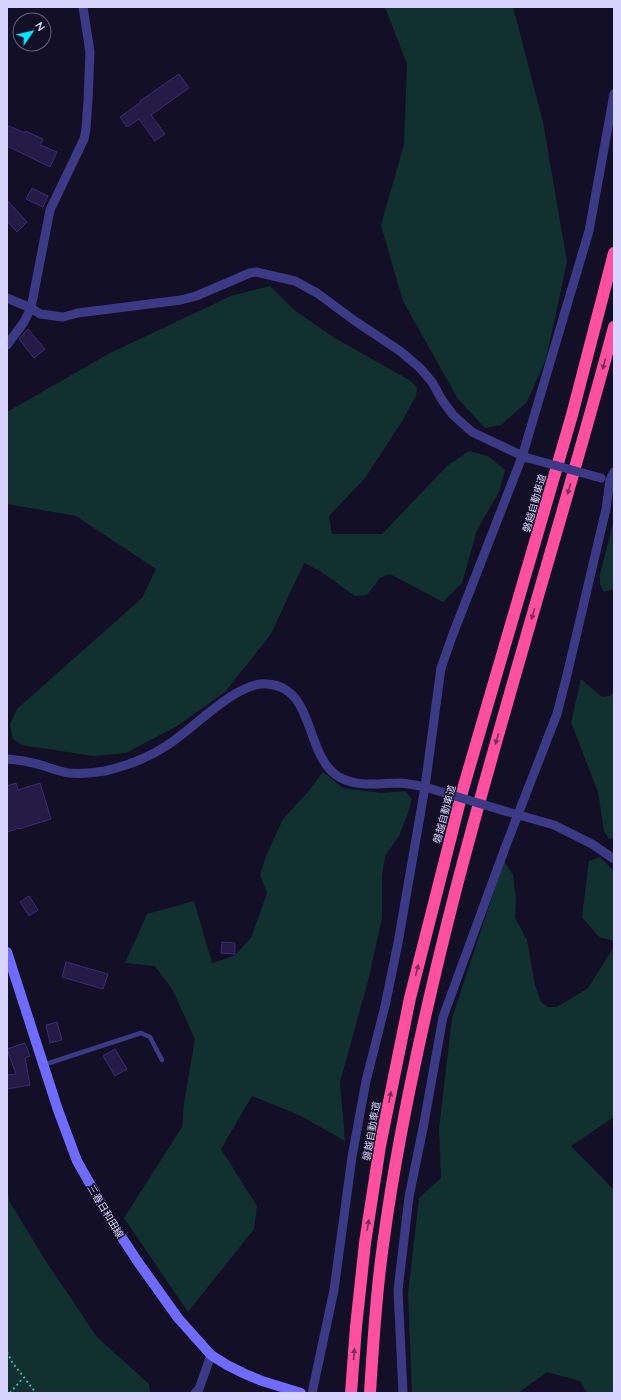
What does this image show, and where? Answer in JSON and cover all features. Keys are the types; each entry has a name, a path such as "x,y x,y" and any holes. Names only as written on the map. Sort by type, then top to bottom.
{"highway":[{"name":"磐越自動車道","path":"351,1393 356,1327 366,1235 380,1146 410,998 463,789 572,415 614,253"},
{"path":"370,1393 374,1328 383,1245 399,1145 428,999 482,792 590,420 614,327"}],"main road":[{"name":"三春日和田線","path":"7,952 58,1110 77,1161 113,1224 161,1296 194,1337 211,1355 243,1373 262,1381 301,1393"}],"street":[{"path":"7,345 24,322 31,308 50,210 84,139 86,129 90,52 83,7"},
{"path":"312,1393 334,1290 352,1157 366,1080 385,1006 425,787 441,668 452,634 525,458 589,231 614,94"},
{"path":"7,298 31,308 40,314 63,317 78,313 181,300 196,296 250,273 256,272 295,280 317,293 400,351 420,368 432,382 442,400 453,415 472,432 525,458 610,478 606,509 557,714 448,1003 442,1025 409,1197 398,1290 403,1393"},
{"path":"7,759 29,762 68,772 93,773 117,768 140,760 167,746 230,697 244,689 258,684 279,685 289,692 298,702 310,727 318,751 329,768 338,776 351,782 368,785 402,784 425,787 554,825 576,834 614,859"},
{"path":"195,1393 199,1389 211,1355"}],"lane":[{"path":"43,1065 141,1033 150,1037 162,1060"}],"path":[{"path":"7,1352 23,1378 36,1393"},
{"path":"10,1393 23,1378"}],"green space":[{"path":"385,7 513,7 543,122 567,262 546,359 527,402 501,425 485,428 458,399 403,301 381,225 404,144 407,64"},
{"path":"270,286 293,309 333,337 411,381 417,388 416,396 401,423 365,478 329,516 332,534 382,534 447,466 469,451 488,456 505,470 499,492 477,530 462,583 443,602 390,574 380,578 367,595 355,596 320,571 304,563 271,634 225,692 177,726 126,753 93,756 22,745 13,739 10,724 17,709 142,598 156,569 76,516 7,504 7,412 110,353 231,296"},
{"path":"614,519 614,589 604,592 600,584 600,574"},
{"path":"581,679 602,697 610,696 614,692 614,838 609,839 604,831 598,792 571,722"},
{"path":"323,772 343,788 381,793 405,791 412,799 399,836 385,856 382,877 382,918 368,981 340,1082 345,1141 301,1116 252,1096 221,1149 257,1206 254,1229 188,1312 124,1218 182,1127 184,1103 195,1039 172,989 155,966 125,963 147,914 194,901 212,963 234,956 251,938 267,893 260,875 266,856 283,819 307,793"},
{"path":"600,857 614,871 614,941 599,937 582,917 589,861"},
{"path":"504,861 513,875 516,900 515,918 527,940 535,985 541,1002 548,1007 557,1007 588,988 614,947 614,1117 571,1146 614,1190 614,1393 587,1393 580,1381 547,1372 518,1393 412,1393 408,1294 419,1198 441,1178 439,1129 452,1018"},
{"path":"7,1182 9,1201 47,1263 97,1337 149,1384 150,1393 7,1393"}],"building":[{"path":"179,74 189,88 151,115 165,134 155,141 139,119 127,127 120,117"},
{"path":"9,126 43,139 40,145 57,152 50,167 7,146 7,131"},
{"path":"32,188 48,196 43,207 26,199"},
{"path":"7,200 27,222 17,232 7,221"},
{"path":"28,329 45,349 34,358 19,339"},
{"path":"16,783 18,790 40,783 51,819 7,832 7,786"},
{"path":"29,896 38,910 29,916 20,902"},
{"path":"222,942 235,943 235,954 221,953"},
{"path":"66,962 108,974 103,989 62,977"},
{"path":"57,1022 62,1040 50,1043 46,1025"},
{"path":"25,1043 30,1056 25,1058 30,1085 7,1089 7,1075 16,1074 7,1049"},
{"path":"115,1049 127,1069 115,1076 103,1056"}]}
